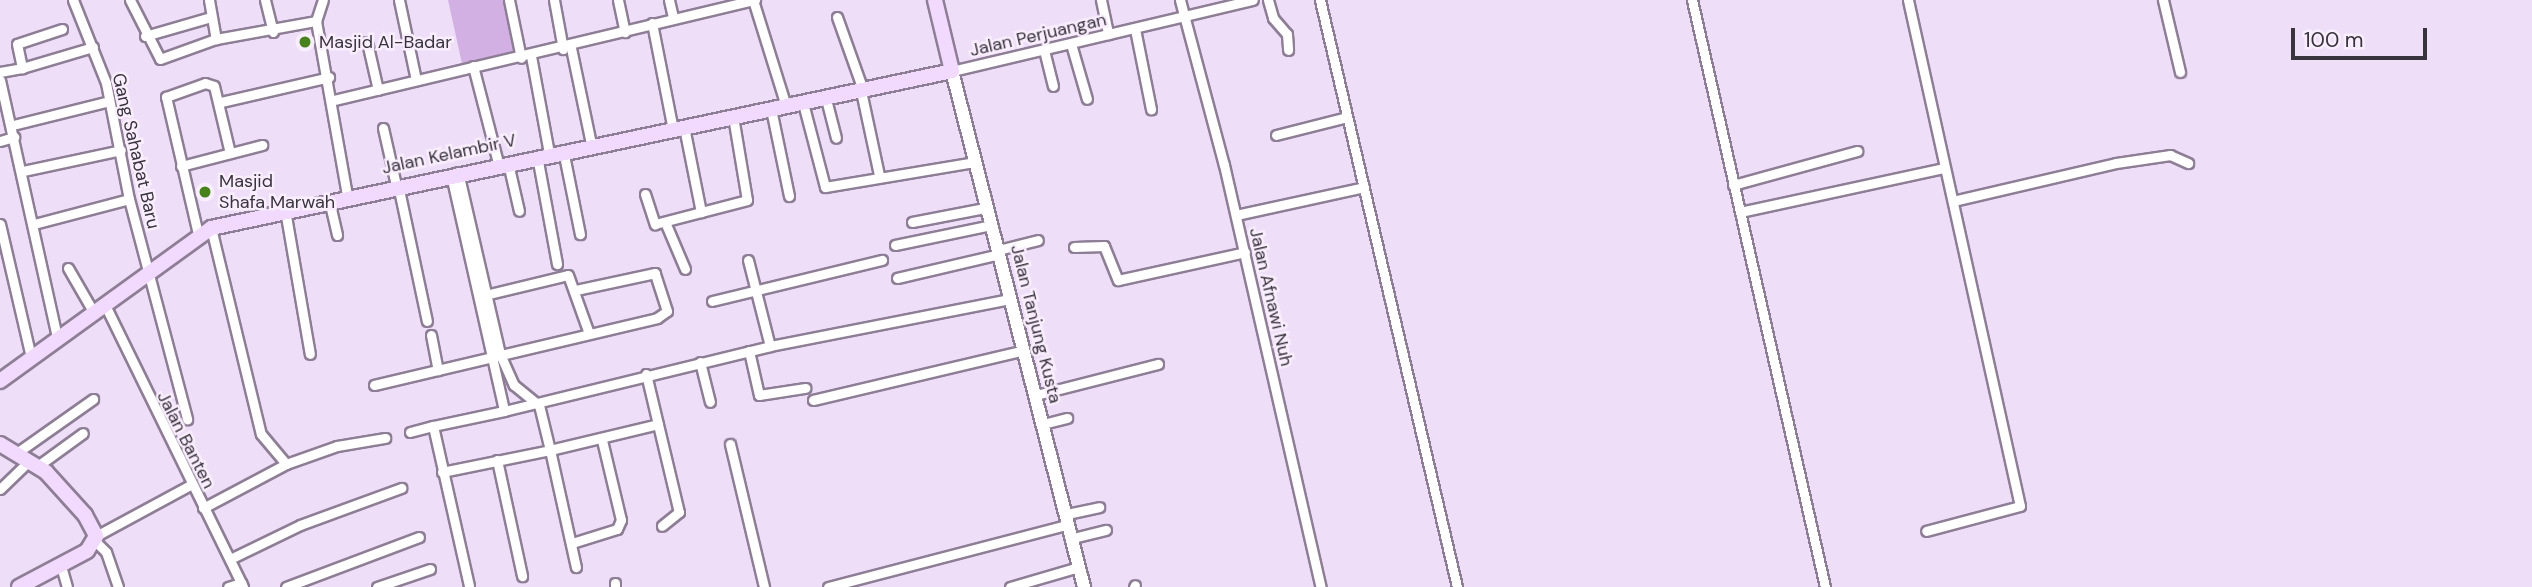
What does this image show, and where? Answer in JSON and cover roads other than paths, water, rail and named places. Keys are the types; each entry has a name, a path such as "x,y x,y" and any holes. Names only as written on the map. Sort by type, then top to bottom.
{"main road":[{"path":"935,0 952,71"},
{"name":"Jalan Kelambir V","path":"0,381 204,231 285,209 454,172 826,99 952,71"},
{"path":"0,444 35,462 85,515 96,539 61,566 19,587"}],"street":[{"name":"Gang Sahabat Baru","path":"73,0 93,47 109,101 129,199 187,419"},
{"path":"130,0 145,36 160,60 216,40 273,32 316,21"},
{"path":"209,0 216,40"},
{"path":"265,0 273,32"},
{"path":"323,0 316,21 334,100 347,195"},
{"path":"399,0 416,80"},
{"path":"509,0 550,152 580,234"},
{"path":"554,0 590,144"},
{"path":"618,0 625,32"},
{"path":"669,0 673,17"},
{"path":"334,100 473,66 567,49 724,3 754,0 779,108 789,196"},
{"path":"1101,0 1108,34"},
{"name":"Jalan Afnawi Nuh","path":"1180,0 1245,252 1321,587"},
{"name":"Jalan Perjuangan","path":"952,71 1254,0"},
{"path":"1268,0 1273,18 1287,34 1288,50"},
{"path":"1320,0 1457,587"},
{"path":"1692,0 1825,587"},
{"path":"1908,0 2020,506 1926,531"},
{"path":"2163,0 2180,72"},
{"path":"145,36 211,17"},
{"path":"836,17 862,91 879,175"},
{"path":"652,23 701,212"},
{"path":"22,68 19,42 62,29"},
{"path":"1135,29 1151,109"},
{"path":"367,42 378,90"},
{"path":"1071,44 1087,99"},
{"path":"0,72 93,47"},
{"path":"1044,50 1054,86"},
{"path":"473,66 519,211"},
{"name":"Jalan Tanjung Kusta","path":"952,71 1084,587"},
{"path":"221,102 328,77"},
{"path":"0,80 13,125 57,337"},
{"path":"230,153 221,102 216,89 205,83 166,97 181,166 204,231 261,434 286,464"},
{"path":"826,99 836,138"},
{"path":"13,125 109,101"},
{"path":"803,103 823,186 974,162"},
{"path":"645,194 652,223 701,212 749,196 733,116"},
{"path":"1276,135 1347,117"},
{"path":"383,128 427,321"},
{"path":"0,141 14,137"},
{"path":"181,166 262,145"},
{"path":"23,171 121,150"},
{"path":"1733,185 1857,151"},
{"path":"550,152 556,264"},
{"path":"1953,201 2116,163 2170,155 2188,163"},
{"path":"1740,212 1944,168"},
{"path":"454,172 505,411"},
{"path":"1236,215 1364,187"},
{"path":"34,224 129,199"},
{"path":"329,200 337,235"},
{"path":"912,222 985,208"},
{"path":"285,209 310,354"},
{"path":"665,222 685,269"},
{"path":"0,224 20,331 31,357"},
{"path":"895,246 992,225"},
{"path":"897,278 1038,240"},
{"path":"1074,247 1104,246 1118,280 1245,252"},
{"path":"748,260 770,346"},
{"path":"712,301 882,260"},
{"name":"Jalan Banten","path":"68,268 100,309 242,585"},
{"path":"374,385 588,331 664,315 663,291 652,273 576,290"},
{"path":"481,296 558,274 571,278 588,331"},
{"path":"410,432 433,425 539,405 646,374 770,346 1010,299"},
{"path":"431,335 439,370"},
{"path":"813,400 1024,350"},
{"path":"749,351 761,396 806,388"},
{"path":"495,356 514,386 539,405 576,567"},
{"path":"700,362 710,401"},
{"path":"1035,395 1158,364"},
{"path":"646,374 679,512 662,526"},
{"path":"500,395 514,386"},
{"path":"18,452 93,399"},
{"path":"1043,424 1066,418"},
{"path":"442,472 602,440 658,424"},
{"path":"433,425 469,586"},
{"path":"0,489 35,462 83,433"},
{"path":"203,508 286,464 337,446 385,438"},
{"path":"572,543 617,529 621,520 602,440"},
{"path":"730,444 764,587"},
{"path":"497,460 522,576"},
{"path":"117,587 106,552 96,539 192,484"},
{"path":"230,559 300,525 401,488"},
{"path":"828,587 1068,519 1099,507"},
{"path":"1073,538 1105,530"},
{"path":"286,587 419,537"},
{"path":"61,566 67,587"},
{"path":"1010,587 1079,567"},
{"path":"377,587 430,569"},
{"path":"228,587 242,585"}],"place":[{"name":"Masjid Al-Badar","path":"305,42"},
{"name":"Masjid Shafa Marwah","path":"205,192"}]}
